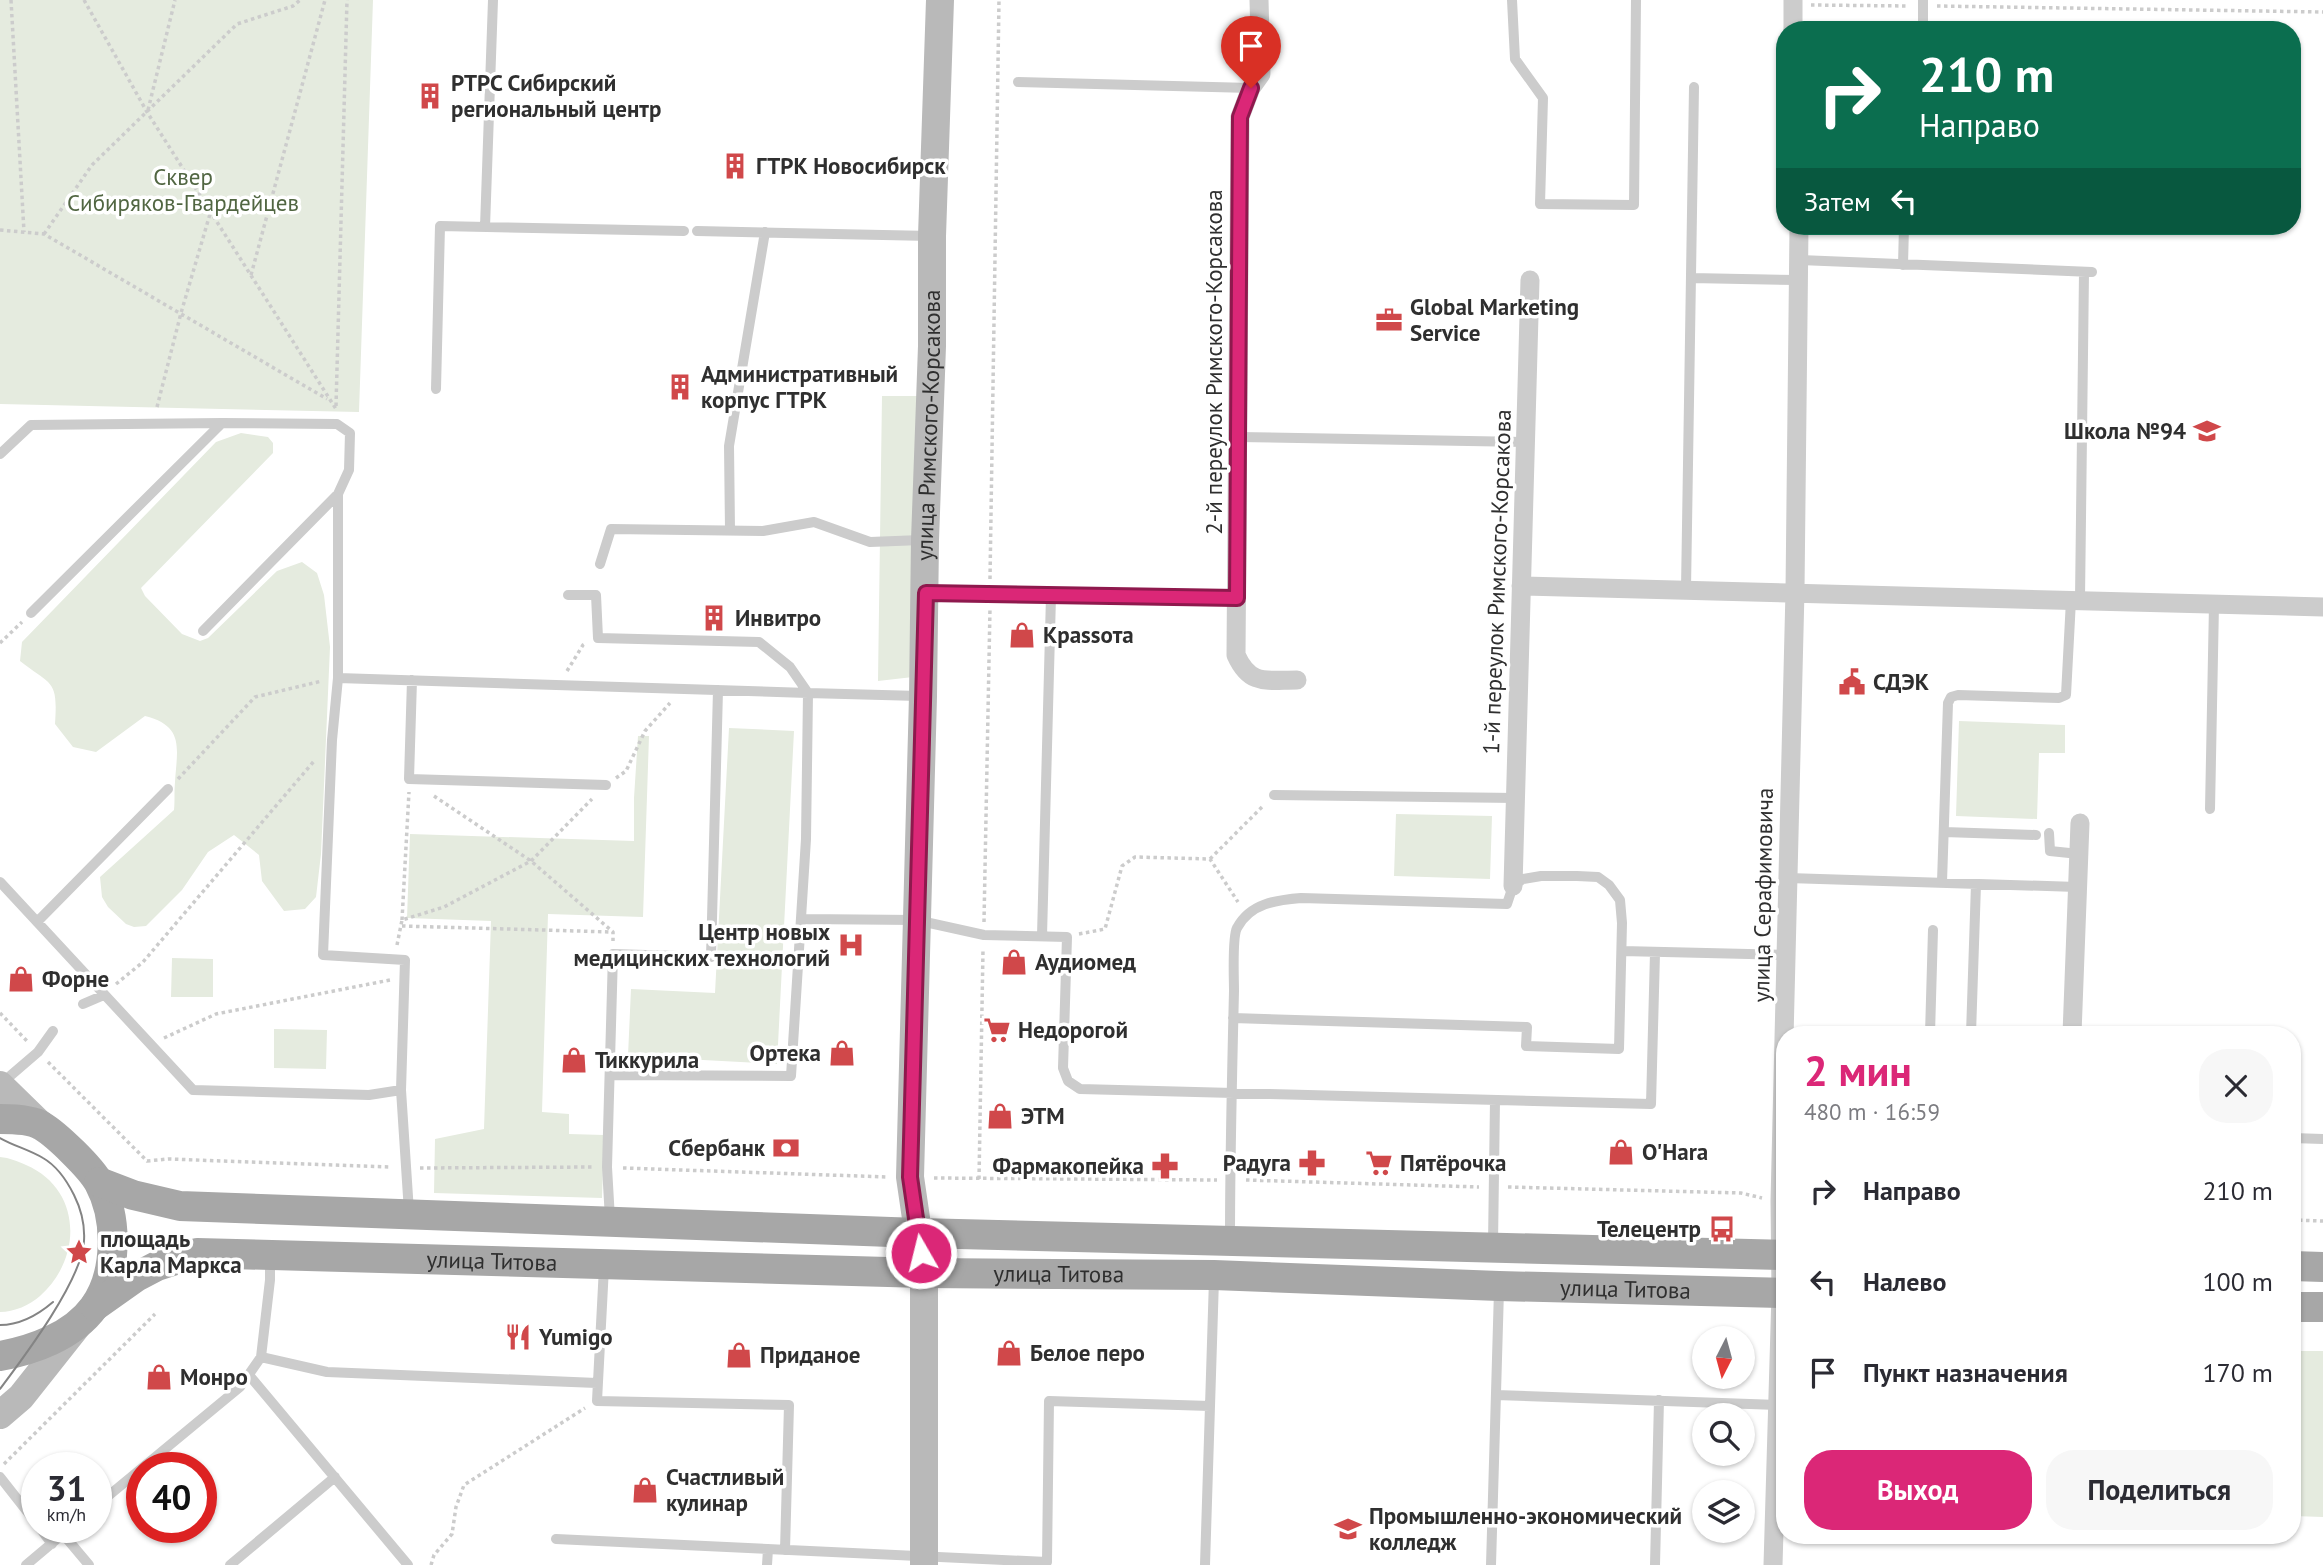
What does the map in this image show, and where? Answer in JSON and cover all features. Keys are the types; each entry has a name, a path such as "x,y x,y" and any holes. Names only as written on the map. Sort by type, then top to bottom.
{"main road":[{"path":"0,1119 40,1124 72,1152 99,1182 113,1236 105,1284 88,1314 31,1349 0,1356"},
{"name":"улица Титова","path":"99,1182 133,1195 180,1206 409,1216 918,1233 1776,1255"},
{"name":"улица Титова","path":"88,1314 136,1277 157,1266 197,1253 924,1273 1214,1275 1776,1293"},
{"path":"2301,1266 2323,1267"},
{"path":"2301,1307 2323,1307"}],"street":[{"name":"улица Римского-Корсакова","path":"924,1560 924,1273 910,1177 940,0"},
{"name":"2-й переулок Римского-Корсакова","path":"1259,0 1261,74 1251,88 1240,117 1236,655 1242,668 1250,676 1260,680 1297,680"},
{"path":"1793,2 1793,21"},
{"name":"улица Серафимовича","path":"1785,1026 1795,592 1799,235"},
{"name":"1-й переулок Римского-Корсакова","path":"1513,886 1530,280"},
{"path":"1521,586 2323,607"},
{"path":"2072,1026 2080,823"},
{"path":"0,1084 40,1124"},
{"path":"0,1415 21,1397 88,1314"},
{"name":"улица Серафимовича","path":"1773,1565 1776,1469"}],"lane":[{"path":"485,227 493,0"},
{"path":"1512,0 1515,59 1543,98 1540,204 1634,205 1636,0"},
{"path":"1923,3 1923,21"},
{"path":"1018,82 1251,88"},
{"path":"1686,589 1694,88"},
{"path":"436,389 440,226 684,231"},
{"path":"697,231 932,236"},
{"path":"730,530 729,446 765,232"},
{"path":"1903,265 1905,235"},
{"path":"1691,278 1903,265 2088,272 2075,599 2066,695 2059,698 1958,695 1951,698 1948,703 1942,882"},
{"path":"31,613 222,423"},
{"path":"0,454 31,425 337,424 350,433 349,470 338,494 203,631"},
{"path":"1238,437 1525,442"},
{"path":"338,494 338,678 332,740 323,955 405,960 401,1090 409,1216"},
{"path":"600,564 611,529 763,531 814,522 870,542 925,540"},
{"path":"926,593 1237,598"},
{"path":"568,596 596,595 598,638 759,642 790,667 808,693 806,839 791,1076 610,1074"},
{"path":"1042,936 1051,596"},
{"path":"2210,809 2214,604"},
{"path":"338,678 923,696"},
{"path":"412,680 409,779 606,785"},
{"path":"611,1223 607,1167 613,954 711,957 718,690"},
{"path":"37,922 168,789"},
{"path":"1274,795 1516,798"},
{"path":"1944,831 2036,835"},
{"path":"2049,833 2050,851 2079,854"},
{"path":"1230,1241 1233,1018 1236,930 1246,914 1261,905 1301,898 1507,904 1513,886 1523,879 1541,876 1598,877 1609,885 1620,900 1622,951 1619,1049 1527,1046 1527,1027 1233,1018"},
{"path":"1788,878 2077,887"},
{"path":"0,882 193,1090 369,1095 401,1090"},
{"path":"1971,1026 1976,884"},
{"path":"802,919 916,920 984,935 1067,937 1063,1068 1068,1081 1080,1089 1651,1104 1655,953"},
{"path":"1930,1026 1933,930"},
{"path":"1622,951 1786,955"},
{"path":"83,1004 104,995"},
{"path":"0,1084 38,1052 53,1031"},
{"path":"1493,1248 1495,1100"},
{"path":"2301,1138 2323,1139"},
{"path":"161,1452 240,1387 261,1357 270,1280 270,1256"},
{"path":"604,1264 597,1401 789,1405 785,1550"},
{"path":"1214,1275 1205,1565 1214,1565"},
{"path":"1491,1565 1499,1286"},
{"path":"261,1357 327,1372 597,1383"},
{"path":"249,1375 408,1565"},
{"path":"1496,1395 1776,1405"},
{"path":"1655,1565 1660,1400"},
{"path":"556,1539 924,1560 1047,1564 1049,1401 1210,1406"},
{"path":"0,1477 21,1504"},
{"path":"230,1565 335,1477"},
{"path":"112,1493 126,1481"},
{"path":"74,1543 89,1565"},
{"path":"26,1565 52,1544"},
{"path":"767,1565 768,1549"}],"path":[{"path":"11,0 24,232"},
{"path":"84,0 147,112 329,401"},
{"path":"147,112 175,0"},
{"path":"44,234 92,165 237,24 293,6 300,0"},
{"path":"250,276 325,0"},
{"path":"337,424 347,0"},
{"path":"1793,2 2323,12"},
{"path":"157,407 211,213"},
{"path":"0,230 44,234 336,406"},
{"path":"0,643 31,613"},
{"path":"564,685 568,666 583,645 598,638"},
{"path":"168,789 255,697 338,678"},
{"path":"402,920 444,907 531,860 573,821 606,785 626,771 645,731 684,689"},
{"path":"104,995 143,962 332,740"},
{"path":"409,779 531,860 613,932 613,954"},
{"path":"150,1044 216,1014 391,979 402,920 409,779"},
{"path":"1067,937 1105,929 1122,866 1135,857 1210,859 1274,795"},
{"path":"1210,859 1246,914"},
{"path":"401,926 613,932"},
{"path":"711,957 799,961"},
{"path":"0,1013 147,1161 168,1159 408,1168 607,1167 882,1176"},
{"path":"935,1178 1230,1180 1741,1193 1776,1200"},
{"path":"2301,1220 2323,1221"},
{"path":"0,1468 155,1314"},
{"path":"431,1565 434,1555 452,1534 456,1507 464,1485 597,1401"}],"green space":[{"name":"Сквер Сибиряков-Гвардейцев","path":"0,0 373,0 359,412 0,404"},
{"path":"882,396 917,396 913,677 878,681"},
{"path":"241,433 268,437 273,443 273,453 141,588 145,596 182,634 200,641 208,638 277,571 302,562 317,573 324,595 330,647 321,854 316,897 305,909 284,911 262,881 259,855 234,835 208,852 182,890 146,926 134,927 126,924 108,907 102,897 100,877 174,810 176,740 167,726 145,716 96,752 73,747 55,724 55,699 51,685 20,661 22,642 216,442"},
{"path":"1959,721 2065,725 2065,753 2039,753 2037,819 1956,816"},
{"path":"729,728 794,731 777,1064 628,1056 631,989 715,993"},
{"path":"638,736 649,736 643,917 548,914 542,1112 569,1114 569,1134 604,1135 602,1198 434,1193 435,1139 484,1129 491,921 407,918 410,834 634,841"},
{"path":"1396,814 1492,816 1490,879 1394,876"},
{"path":"172,958 213,959 213,997 171,997"},
{"path":"274,1029 327,1030 326,1069 274,1068"},
{"path":"0,1157 23,1164 44,1176 58,1190 70,1225 64,1263 54,1280 32,1302 5,1312 0,1312"},
{"path":"2301,1351 2323,1351 2323,1517 2301,1516"}],"tram line":[{"path":"0,1138 38,1155 57,1170 76,1200 84,1235 81,1257 63,1297 0,1389"},
{"path":"0,1325 29,1318 53,1302"}],"place":[{"name":"РТРС Сибирский региональный центр","path":"430,96"},
{"name":"ГТРК Новосибирск","path":"735,166"},
{"name":"Global Marketing Service","path":"1389,320"},
{"name":"Административный корпус ГТРК","path":"680,387"},
{"name":"Школа №94","path":"2207,431"},
{"name":"Инвитро","path":"714,618"},
{"name":"Краssота","path":"1022,635"},
{"name":"СДЭК","path":"1852,682"},
{"name":"Центр новых медицинских технологий","path":"851,945"},
{"name":"Аудиомед","path":"1014,962"},
{"name":"Форне","path":"21,979"},
{"name":"Недорогой","path":"997,1030"},
{"name":"Ортека","path":"842,1053"},
{"name":"Тиккурила","path":"574,1060"},
{"name":"ЭТМ","path":"1000,1116"},
{"name":"Сбербанк","path":"786,1148"},
{"name":"O'Hara","path":"1621,1152"},
{"name":"Радуга","path":"1312,1163"},
{"name":"Пятёрочка","path":"1379,1163"},
{"name":"Фармакопейка","path":"1165,1166"},
{"name":"Телецентр","path":"1722,1229"},
{"name":"площадь Карла Маркса","path":"79,1252"},
{"name":"Yumigo","path":"518,1337"},
{"name":"Белое перо","path":"1009,1353"},
{"name":"Приданое","path":"739,1355"},
{"name":"Монро","path":"159,1377"},
{"name":"Счастливый кулинар","path":"645,1490"},
{"name":"Промышленно-экономический колледж","path":"1348,1529"}],"route":[{"path":"921,1253 910,1177 926,593 1237,598 1240,117 1251,88"}]}
